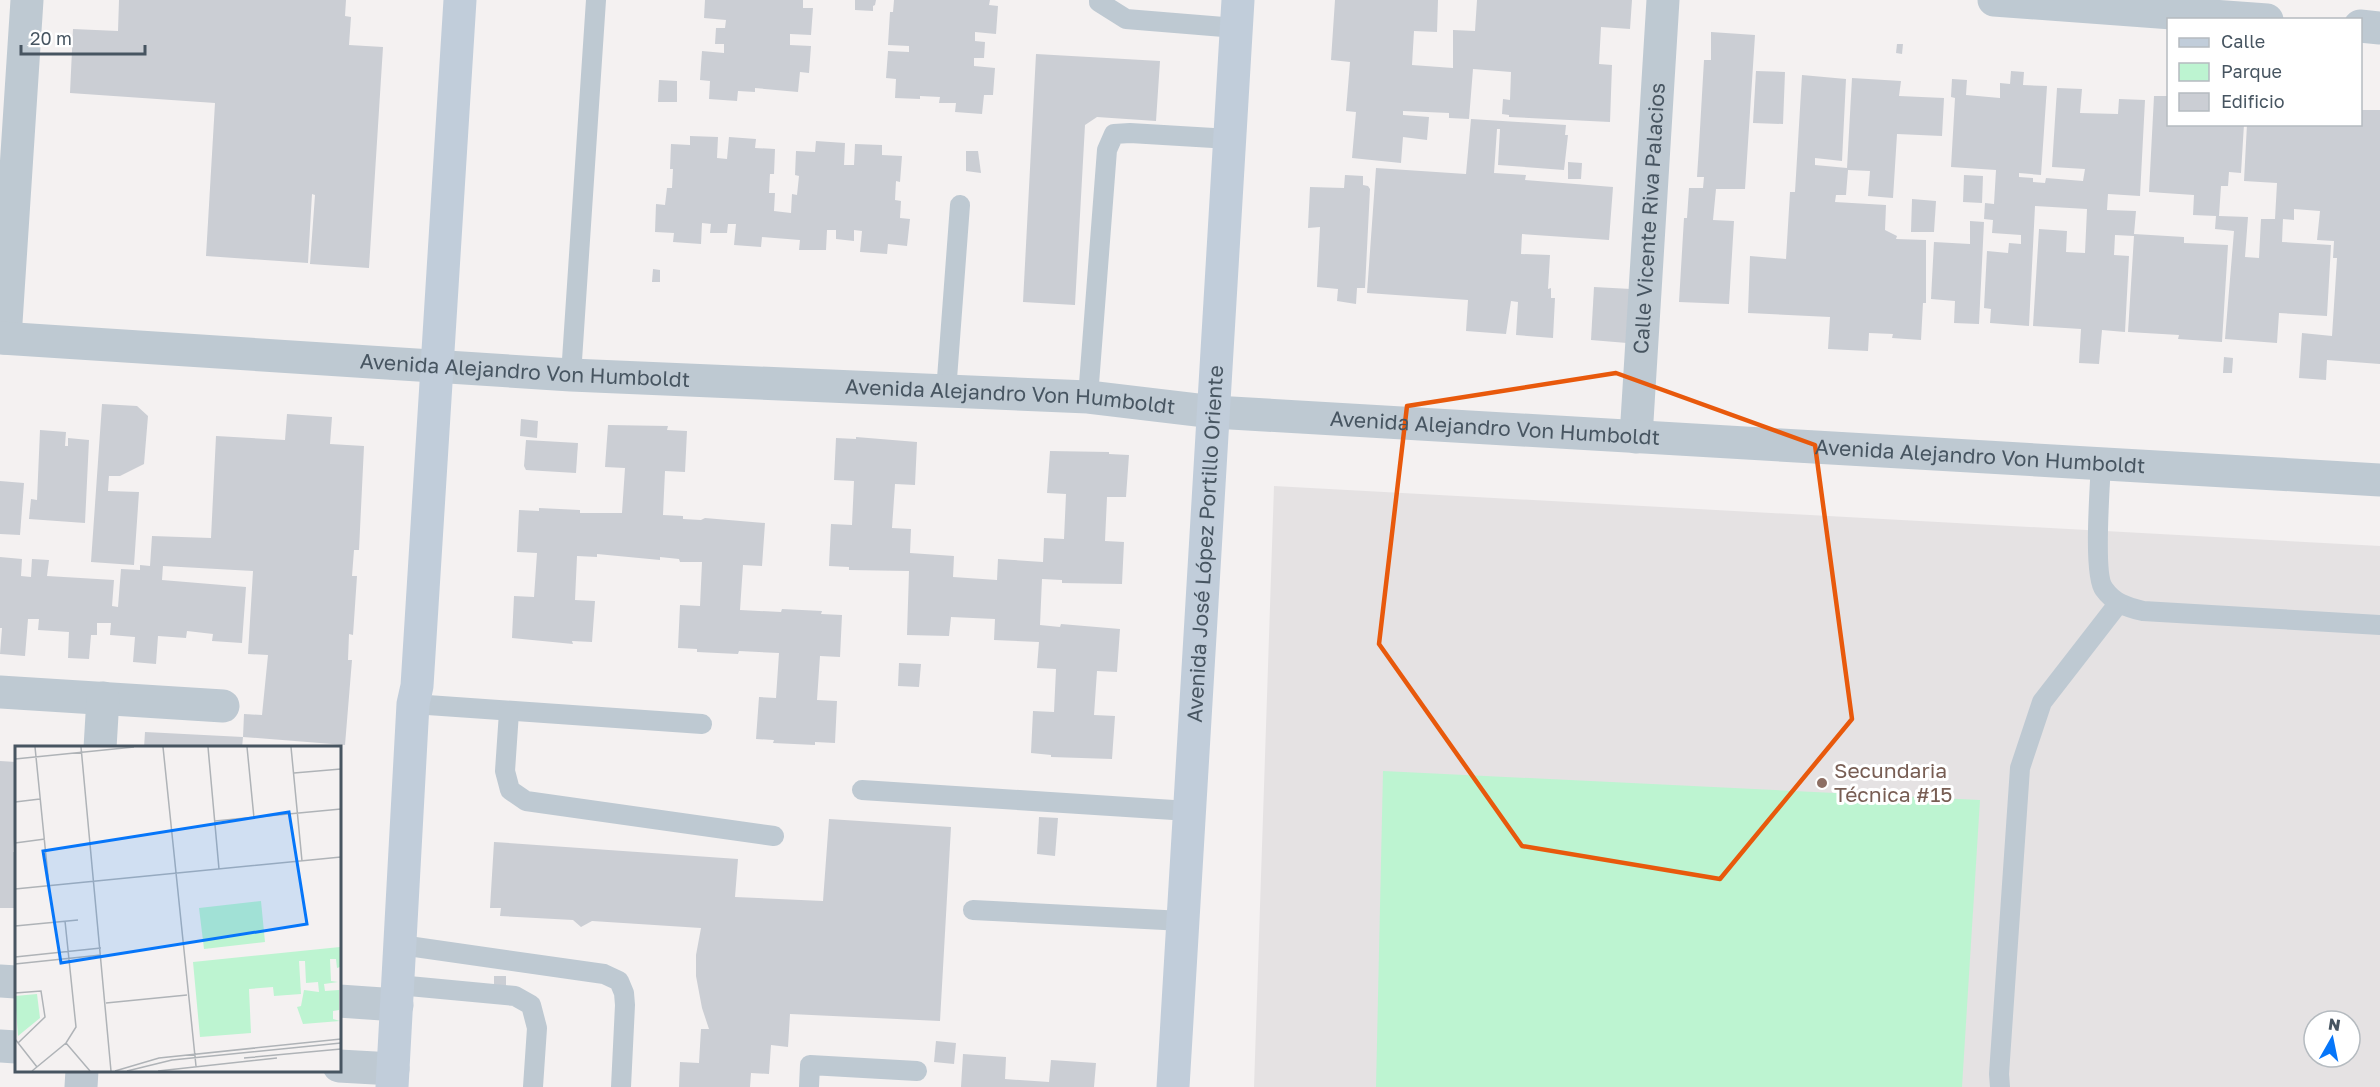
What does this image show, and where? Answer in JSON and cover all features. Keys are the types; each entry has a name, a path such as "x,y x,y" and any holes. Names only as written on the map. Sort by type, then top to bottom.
{"main road":[{"path":"392,1078 413,704 417,686 460,0"},
{"name":"Avenida José López Portillo Oriente","path":"1173,1087 1237,14"}],"street":[{"path":"3,338 27,0"},
{"name":"Calle Vicente Riva Palacios","path":"1636,437 1663,0"},
{"path":"1995,0 2242,18"},
{"path":"2362,26 2380,28"},
{"name":"Avenida Alejandro Von Humboldt","path":"3,338 571,375 1088,397 1214,412 2380,480"},
{"path":"0,692 223,706"},
{"path":"100,746 103,698"},
{"path":"0,981 15,982"},
{"path":"340,1001 398,995"},
{"path":"0,1046 15,1047"},
{"path":"340,1066 392,1078"},
{"path":"81,1087 82,1072"}],"lane":[{"path":"571,375 596,0"},
{"path":"1099,0 1126,19 1237,14"},
{"path":"1088,397 1109,141 1114,134 1130,133 1230,139"},
{"path":"946,392 960,205"},
{"path":"2101,464 2097,535 2102,586 2118,604 2143,611 2380,625"},
{"path":"2000,1087 1999,1074 2020,768 2042,702 2118,604"},
{"path":"413,704 702,724"},
{"path":"509,712 505,771 510,790 526,801 774,836"},
{"path":"862,790 1190,811"},
{"path":"973,910 1183,921"},
{"path":"401,945 592,972 604,974 619,981 624,993 625,1005 621,1087"},
{"path":"398,995 515,996 531,1005 537,1028 533,1087"},
{"path":"809,1087 810,1065 917,1071"}],"highlighted area":[{"path":"1616,373 1815,445 1852,719 1720,879 1522,846 1379,644 1407,406"}],"shaded area":[{"name":"Secundaria Técnica #15","path":"1274,486 2380,546 2380,1087 1254,1087"}],"green space":[{"path":"1383,771 1980,800 1962,1087 1376,1087"}],"building":[{"path":"119,0 346,0 345,16 351,17 349,45 383,47 369,268 310,264 315,195 312,194 308,263 206,256 215,103 70,93 73,29 118,31"},
{"path":"705,0 803,0 803,8 813,8 811,35 790,34 790,45 811,46 809,73 800,72 798,92 755,88 755,92 738,91 737,101 709,99 710,81 700,80 702,51 724,53 724,44 715,44 716,28 725,28 726,20 704,18"},
{"path":"855,0 876,0 873,11 855,10"},
{"path":"894,0 990,0 989,5 998,6 996,34 975,32 975,41 985,42 984,58 974,58 974,66 995,68 993,95 984,95 982,114 955,112 956,103 939,103 940,97 895,98 896,79 886,78 888,51 909,52 909,46 888,45 890,12 893,12"},
{"path":"1335,0 1438,0 1437,32 1414,31 1412,65 1453,68 1453,30 1475,31 1477,0 1632,0 1630,29 1601,27 1599,64 1612,65 1610,122 1509,117 1509,115 1502,114 1503,99 1510,100 1511,72 1473,69 1469,119 1449,118 1449,113 1403,111 1403,115 1429,117 1427,140 1403,137 1401,163 1352,158 1356,112 1346,111 1350,62 1331,60"},
{"path":"1711,32 1755,35 1745,189 1716,189 1713,220 1734,221 1729,304 1679,302 1684,218 1687,218 1689,188 1703,188 1704,177 1697,177 1704,60 1711,60"},
{"path":"1897,44 1903,44 1902,54 1896,53"},
{"path":"1036,54 1160,61 1156,121 1097,117 1085,125 1075,305 1023,302"},
{"path":"1756,71 1785,72 1783,124 1753,123"},
{"path":"2011,71 2024,72 2023,85 2047,86 2041,175 2019,173 2019,177 2033,178 2033,182 2045,183 2046,178 2083,181 2085,169 2052,167 2057,88 2082,89 2080,113 2118,114 2119,99 2145,100 2140,196 2108,194 2107,210 2136,211 2134,234 2184,237 2184,243 2228,245 2222,342 2178,339 2179,335 2128,332 2134,236 2115,235 2114,255 2129,256 2125,332 2102,330 2099,364 2079,363 2081,329 2033,326 2039,229 2067,231 2066,252 2085,253 2087,209 2035,206 2029,326 1990,323 1991,309 1984,308 1987,251 2008,253 2009,243 2021,244 2021,235 1992,233 1993,220 1984,219 1985,203 1994,204 1996,170 1951,167 1955,98 1951,97 1952,79 1967,80 1966,95 2000,98 2000,83 2010,84"},
{"path":"1802,75 1846,79 1842,161 1815,158 1815,165 1847,168 1852,78 1901,81 1899,96 1944,98 1942,136 1897,134 1893,198 1868,196 1870,171 1848,170 1846,195 1836,195 1835,202 1886,205 1885,230 1897,236 1896,239 1926,240 1926,303 1923,303 1921,340 1892,338 1893,334 1869,333 1868,351 1828,349 1830,317 1748,313 1750,256 1786,259 1790,192 1795,192"},
{"path":"659,80 677,81 677,102 658,102"},
{"path":"2154,96 2167,96 2167,126 2244,126 2241,173 2229,172 2228,186 2221,186 2219,216 2248,217 2245,257 2259,258 2261,219 2275,219 2277,183 2244,181 2247,126 2362,126 2362,110 2380,110 2380,364 2327,360 2326,380 2299,378 2302,333 2332,336 2337,258 2333,258 2334,241 2317,240 2320,211 2294,209 2294,220 2283,219 2282,242 2331,245 2327,316 2279,313 2277,343 2225,339 2234,231 2215,229 2216,216 2193,215 2194,195 2149,192"},
{"path":"1471,119 1566,125 1565,135 1568,135 1564,170 1498,165 1500,129 1497,129 1494,173 1526,175 1525,180 1613,187 1609,240 1522,234 1521,254 1550,255 1548,289 1551,288 1551,298 1555,298 1553,338 1516,335 1518,302 1511,301 1506,334 1466,331 1468,300 1367,293 1376,168 1466,174"},
{"path":"690,136 718,137 717,158 727,159 729,137 756,139 755,148 775,149 774,174 770,174 769,193 775,193 774,211 791,213 792,194 797,195 799,176 795,175 796,151 815,152 816,141 845,143 844,165 854,165 855,144 882,145 882,155 902,156 900,182 896,181 895,200 901,201 900,218 910,219 907,246 888,244 887,254 860,252 862,231 854,230 854,241 836,239 836,230 827,230 826,250 799,250 800,240 762,237 761,247 734,245 736,224 728,224 727,233 710,233 711,224 702,223 701,244 673,242 674,233 655,232 656,204 665,205 667,188 672,188 671,144 690,145"},
{"path":"966,151 978,151 981,173 966,171"},
{"path":"1568,162 1582,163 1581,179 1568,179"},
{"path":"1345,175 1363,176 1363,185 1370,189 1365,288 1357,288 1356,304 1337,301 1338,289 1317,287 1320,227 1308,228 1310,187 1344,188"},
{"path":"1964,175 1983,176 1982,203 1963,202"},
{"path":"1912,199 1936,201 1934,232 1911,232"},
{"path":"1970,221 1984,222 1979,324 1954,323 1955,301 1931,299 1934,242 1970,244"},
{"path":"653,269 660,270 660,282 652,282"},
{"path":"1594,287 1631,289 1627,343 1591,340"},
{"path":"2224,357 2233,358 2232,373 2223,373"},
{"path":"102,404 137,406 148,416 144,464 120,476 109,476 108,491 139,492 134,565 91,562"},
{"path":"287,414 332,417 330,444 364,446 359,550 354,550 352,576 357,576 353,635 349,634 348,660 352,660 345,745 243,737 244,714 262,715 268,655 248,654 253,571 163,566 162,580 246,587 242,643 212,641 213,634 187,631 186,638 158,636 156,664 133,662 135,637 110,635 111,623 97,623 97,635 91,635 89,659 68,658 69,632 38,630 39,619 28,619 25,656 0,654 2,628 0,628 0,557 22,559 21,576 31,577 32,559 49,560 47,576 114,580 112,606 118,607 121,569 140,570 140,565 150,566 152,536 211,538 216,436 285,440"},
{"path":"521,419 538,421 537,438 520,436"},
{"path":"608,425 668,426 667,430 687,431 685,472 665,471 663,515 683,516 683,519 701,520 705,518 765,523 762,566 743,565 740,610 781,612 782,609 822,611 821,614 842,615 840,657 820,656 817,700 837,701 835,743 815,742 815,745 773,743 774,740 756,739 759,697 776,698 779,653 697,652 697,649 678,648 680,605 700,606 702,562 680,562 679,559 660,557 660,560 597,554 597,557 577,556 575,600 595,601 592,642 572,641 573,644 512,638 514,596 534,597 537,553 517,552 519,510 539,511 539,508 580,510 580,513 622,513 625,468 605,467"},
{"path":"40,430 66,432 65,446 68,446 68,438 89,440 85,523 29,519 31,499 37,500"},
{"path":"856,437 917,442 915,485 895,484 892,528 911,529 910,553 954,556 953,577 997,580 998,559 1043,562 1044,538 1064,539 1066,494 1047,493 1050,451 1109,452 1109,454 1129,455 1126,497 1107,497 1105,541 1124,542 1122,584 1062,583 1062,580 1042,579 1040,625 1060,627 1061,624 1120,629 1117,672 1097,671 1094,715 1115,716 1112,759 1051,757 1051,755 1031,753 1033,711 1054,712 1056,669 1037,668 1039,642 994,640 995,619 951,617 949,636 907,635 909,571 849,570 849,567 829,566 831,524 852,525 854,481 834,480 836,438 856,439"},
{"path":"526,440 578,443 576,473 526,470 524,466"},
{"path":"0,481 24,483 20,535 0,534"},
{"path":"899,663 921,664 919,687 898,686"},
{"path":"145,732 243,737 242,746 144,746"},
{"path":"0,761 15,762 13,852 15,852 15,908 0,908"},
{"path":"1039,817 1058,818 1055,856 1037,854"},
{"path":"829,819 951,827 940,1021 790,1014 788,1047 771,1045 769,1074 751,1073 750,1087 679,1087 680,1062 699,1063 701,1029 709,1029 696,976 696,955 701,928 592,921 581,927 573,920 500,916 501,908 490,908 494,842 738,859 735,897 823,901"},
{"path":"494,976 506,976 506,986 494,985"},
{"path":"936,1041 956,1043 954,1064 934,1062"},
{"path":"963,1054 1006,1057 1005,1079 1049,1082 1051,1060 1096,1063 1094,1087 961,1087"}],"place":[{"name":"Secundaria Técnica #15","path":"1822,783"}]}
